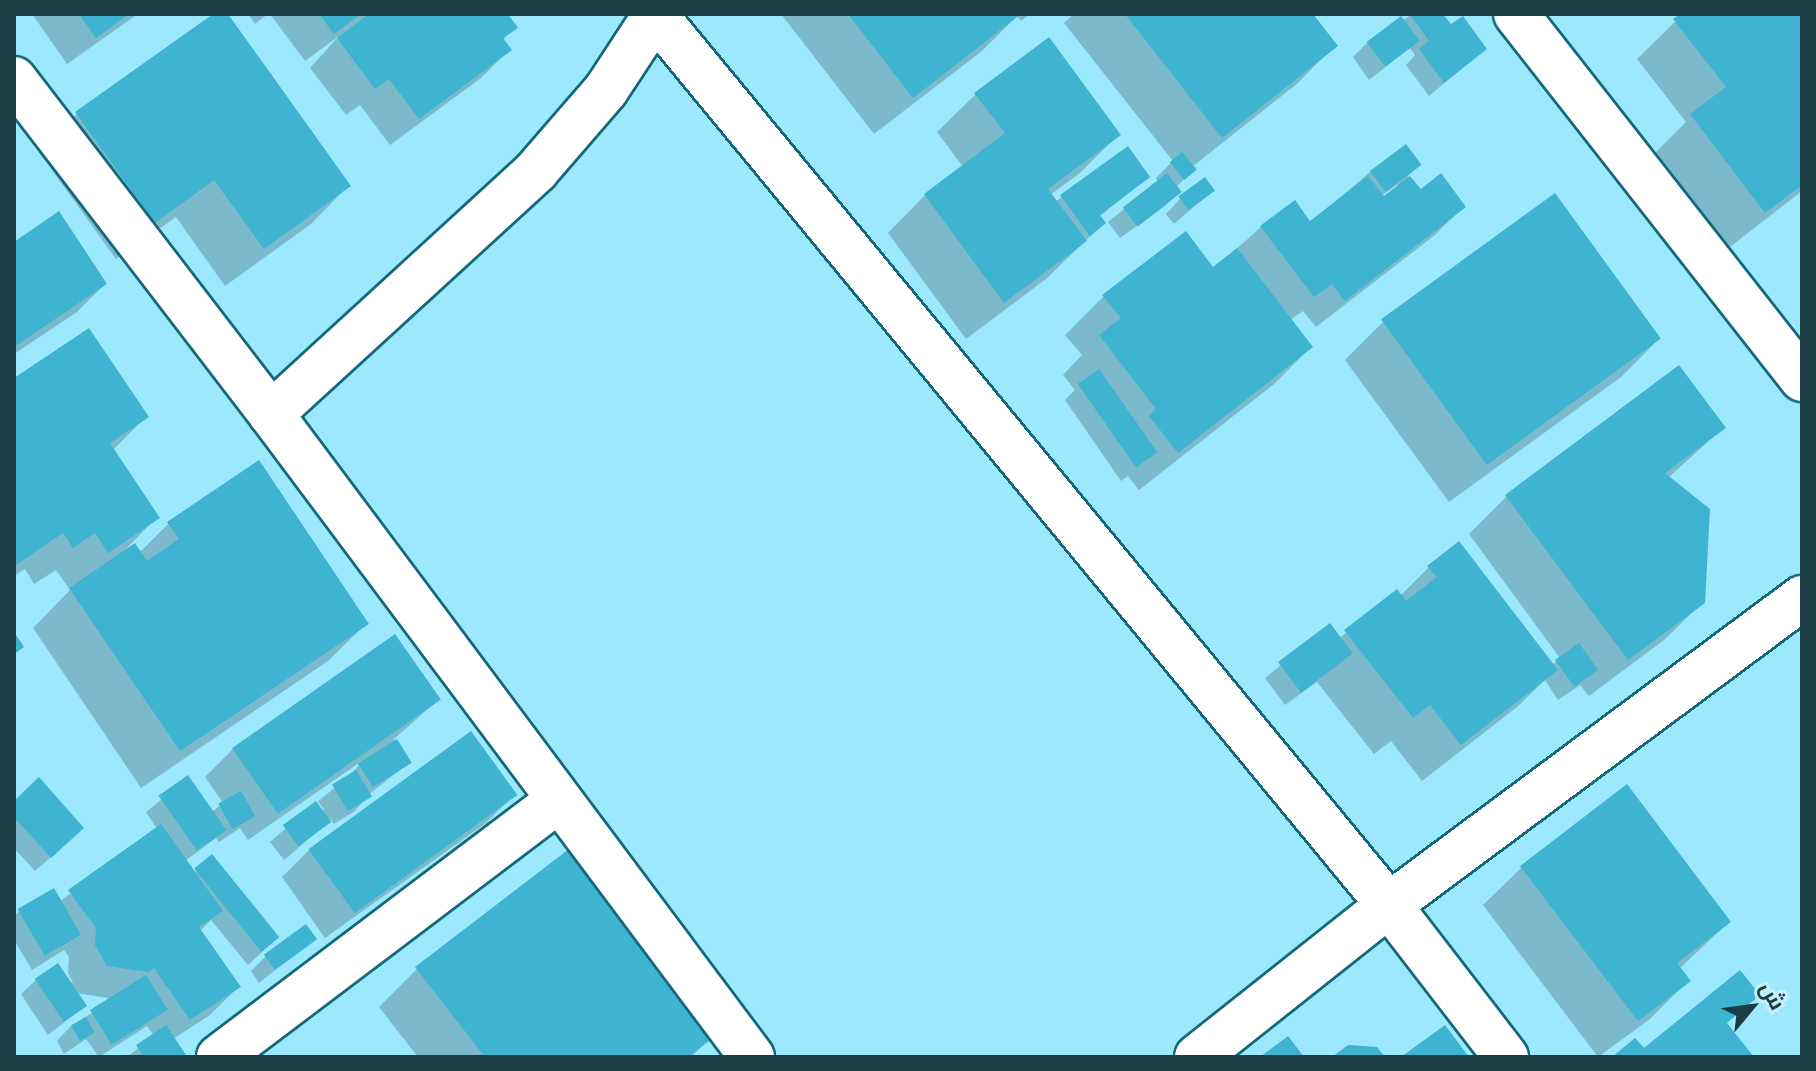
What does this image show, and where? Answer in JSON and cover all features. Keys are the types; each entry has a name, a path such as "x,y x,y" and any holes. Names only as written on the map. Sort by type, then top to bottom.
{"street":[{"path":"271,414 536,171 606,90 656,15 1389,905 1506,1057"},
{"path":"1530,19 1802,379"},
{"path":"14,79 271,414 557,801 752,1057"},
{"path":"1197,1057 1389,905 1802,598"},
{"path":"219,1057 557,801"}],"building":[{"path":"79,14 129,14 96,38"},
{"path":"213,14 228,14 351,186 264,249 214,180 155,223 75,112"},
{"path":"319,14 361,14 334,34"},
{"path":"369,14 508,14 518,28 503,38 512,50 419,119 389,79 375,89 337,38"},
{"path":"848,14 1021,14 913,98"},
{"path":"1125,14 1313,14 1338,46 1222,138"},
{"path":"1410,14 1443,14 1451,24 1463,16 1487,49 1444,83 1419,49 1429,41"},
{"path":"1680,14 1802,14 1802,185 1765,213 1690,114 1726,87 1673,19"},
{"path":"1401,16 1420,41 1385,67 1367,42"},
{"path":"1049,37 1121,135 1048,189 1087,241 1004,303 924,194 1005,133 974,93"},
{"path":"1406,144 1422,165 1386,192 1370,171"},
{"path":"1128,146 1150,177 1100,215 1106,223 1090,236 1060,195"},
{"path":"1182,152 1197,170 1185,180 1170,162"},
{"path":"1167,173 1182,192 1138,226 1123,207"},
{"path":"1441,173 1466,207 1345,301 1332,284 1314,297 1260,226 1295,200 1310,221 1368,176 1384,196 1410,176 1421,189"},
{"path":"1205,177 1215,191 1188,210 1178,196"},
{"path":"1555,193 1661,339 1487,465 1381,319"},
{"path":"59,211 107,284 14,347 14,242"},
{"path":"1186,231 1213,267 1237,248 1313,347 1178,453 1149,416 1156,409 1099,335 1121,318 1102,295"},
{"path":"89,328 149,417 110,443 160,518 108,553 95,533 73,548 63,533 16,565 14,378"},
{"path":"1679,365 1726,428 1665,473 1710,509 1705,603 1628,660 1505,495"},
{"path":"1099,369 1158,453 1136,467 1078,384"},
{"path":"259,460 369,624 180,751 69,588 135,543 147,561 179,539 167,522"},
{"path":"1459,541 1558,670 1461,745 1430,705 1413,718 1344,630 1397,589 1406,601 1437,577 1427,566"},
{"path":"1330,623 1353,653 1301,692 1278,662"},
{"path":"14,632 24,647 14,654"},
{"path":"395,634 441,700 278,814 232,748"},
{"path":"1579,643 1598,670 1574,687 1555,660"},
{"path":"471,731 517,795 355,913 308,849"},
{"path":"397,739 412,763 373,787 358,763"},
{"path":"356,770 372,797 348,811 332,784"},
{"path":"188,775 226,830 197,851 159,796"},
{"path":"39,777 84,828 51,858 14,817 14,801"},
{"path":"1627,784 1731,922 1677,963 1691,981 1638,1021 1520,866"},
{"path":"241,791 255,816 232,829 218,804"},
{"path":"316,801 331,822 298,846 283,825"},
{"path":"161,824 223,911 199,927 241,987 190,1020 154,968 149,972 107,966 95,945 96,928 68,890"},
{"path":"569,849 714,1037 688,1057 485,1057 415,967"},
{"path":"212,854 279,937 261,952 194,868"},
{"path":"54,888 81,935 45,956 18,909"},
{"path":"306,924 317,939 275,970 264,955"},
{"path":"58,963 87,1006 64,1022 35,979"},
{"path":"1740,970 1760,995 1727,1023 1754,1057 1612,1057 1635,1038 1644,1048"},
{"path":"146,975 168,1010 112,1045 90,1010"},
{"path":"86,1017 95,1033 80,1041 71,1025"},
{"path":"166,1025 186,1055 144,1057 136,1045"},
{"path":"1445,1025 1469,1057 1401,1057"},
{"path":"1288,1036 1304,1057 1260,1057"},
{"path":"1348,1045 1377,1047 1385,1057 1332,1057"}]}
